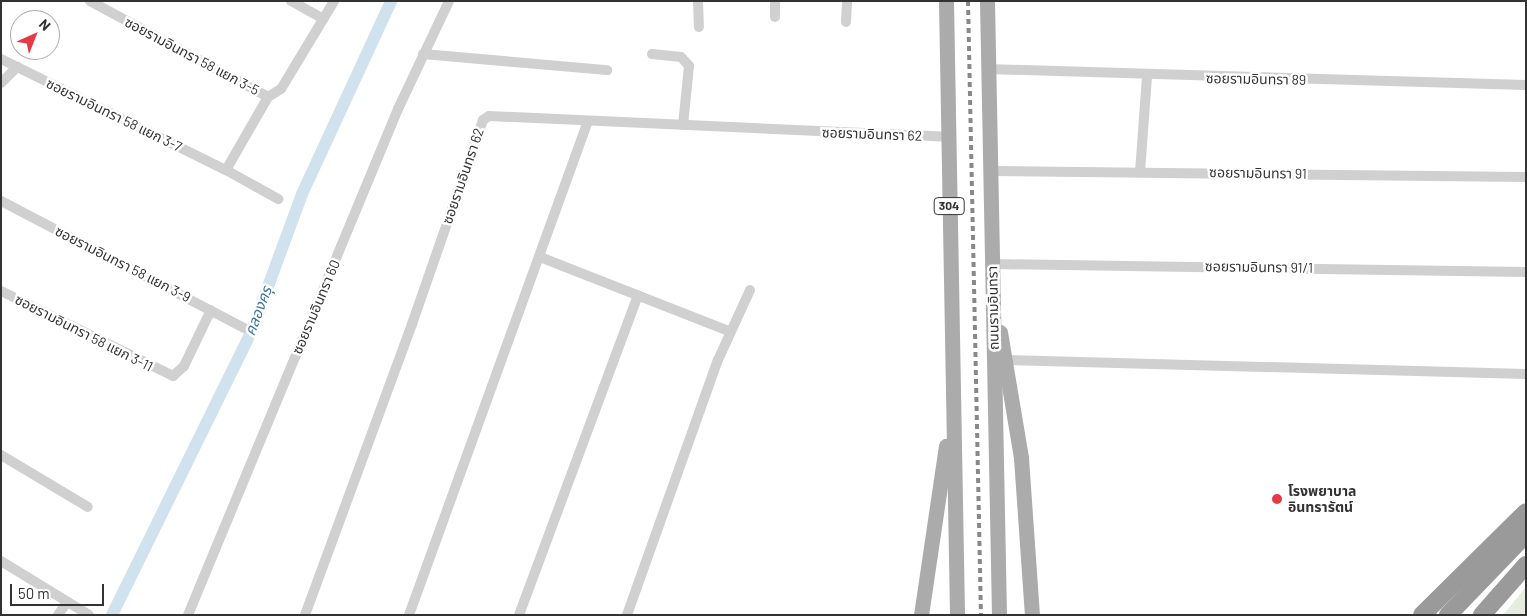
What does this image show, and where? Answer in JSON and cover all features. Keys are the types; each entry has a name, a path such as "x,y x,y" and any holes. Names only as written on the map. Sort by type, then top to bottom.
{"highway":[{"path":"1422,615 1526,512"},
{"path":"1448,615 1526,534"},
{"path":"1482,615 1526,564"}],"main road":[{"name":"304","path":"946,1 957,615"},
{"name":"ถนนรามอินทรา","path":"987,1 999,615"},
{"path":"992,294 1006,360 1021,458 1032,615"},
{"path":"922,615 952,410"}],"street":[{"name":"ซอยรามอินทรา 58 แยก 3-5","path":"90,1 268,97"},
{"path":"291,1 323,18"},
{"path":"226,170 268,97 281,89 334,1"},
{"name":"ซอยรามอินทรา 60","path":"188,615 423,54 449,1"},
{"path":"698,1 699,27"},
{"path":"775,1 775,17"},
{"path":"846,22 847,1"},
{"path":"423,54 607,70"},
{"path":"652,54 681,57 689,66 683,125"},
{"name":"ซอยรามอินทรา 58 แยก 3-7","path":"1,59 226,170 278,199"},
{"path":"1,83 17,67"},
{"name":"ซอยรามอินทรา 89","path":"987,69 1147,76 1526,86"},
{"path":"1140,172 1147,76"},
{"name":"ซอยรามอินทรา 62","path":"305,615 412,324 478,127 488,116 948,137"},
{"path":"409,615 588,121"},
{"name":"ซอยรามอินทรา 91","path":"990,171 1526,178"},
{"name":"ซอยรามอินทรา 58 แยก 3-9","path":"1,200 244,328"},
{"path":"540,257 729,331"},
{"name":"ซอยรามอินทรา 91/1","path":"992,264 1526,272"},
{"path":"626,615 729,331 750,290"},
{"name":"ซอยรามอินทรา 58 แยก 3-11","path":"1,291 167,375 179,372 211,310"},
{"path":"520,615 638,295"},
{"path":"1006,360 1526,374"},
{"path":"1,456 88,507"},
{"path":"1,562 89,615"},
{"path":"58,615 67,602"}],"shaded area":[{"path":"1526,587 1526,615 1503,615"}],"waterway":[{"name":"คลองครุ","path":"112,615 252,330 302,194 391,1"}],"railway":[{"path":"968,1 981,615"}],"place":[{"name":"โรงพยาบาล อินทรารัตน์","path":"1277,499"}]}
